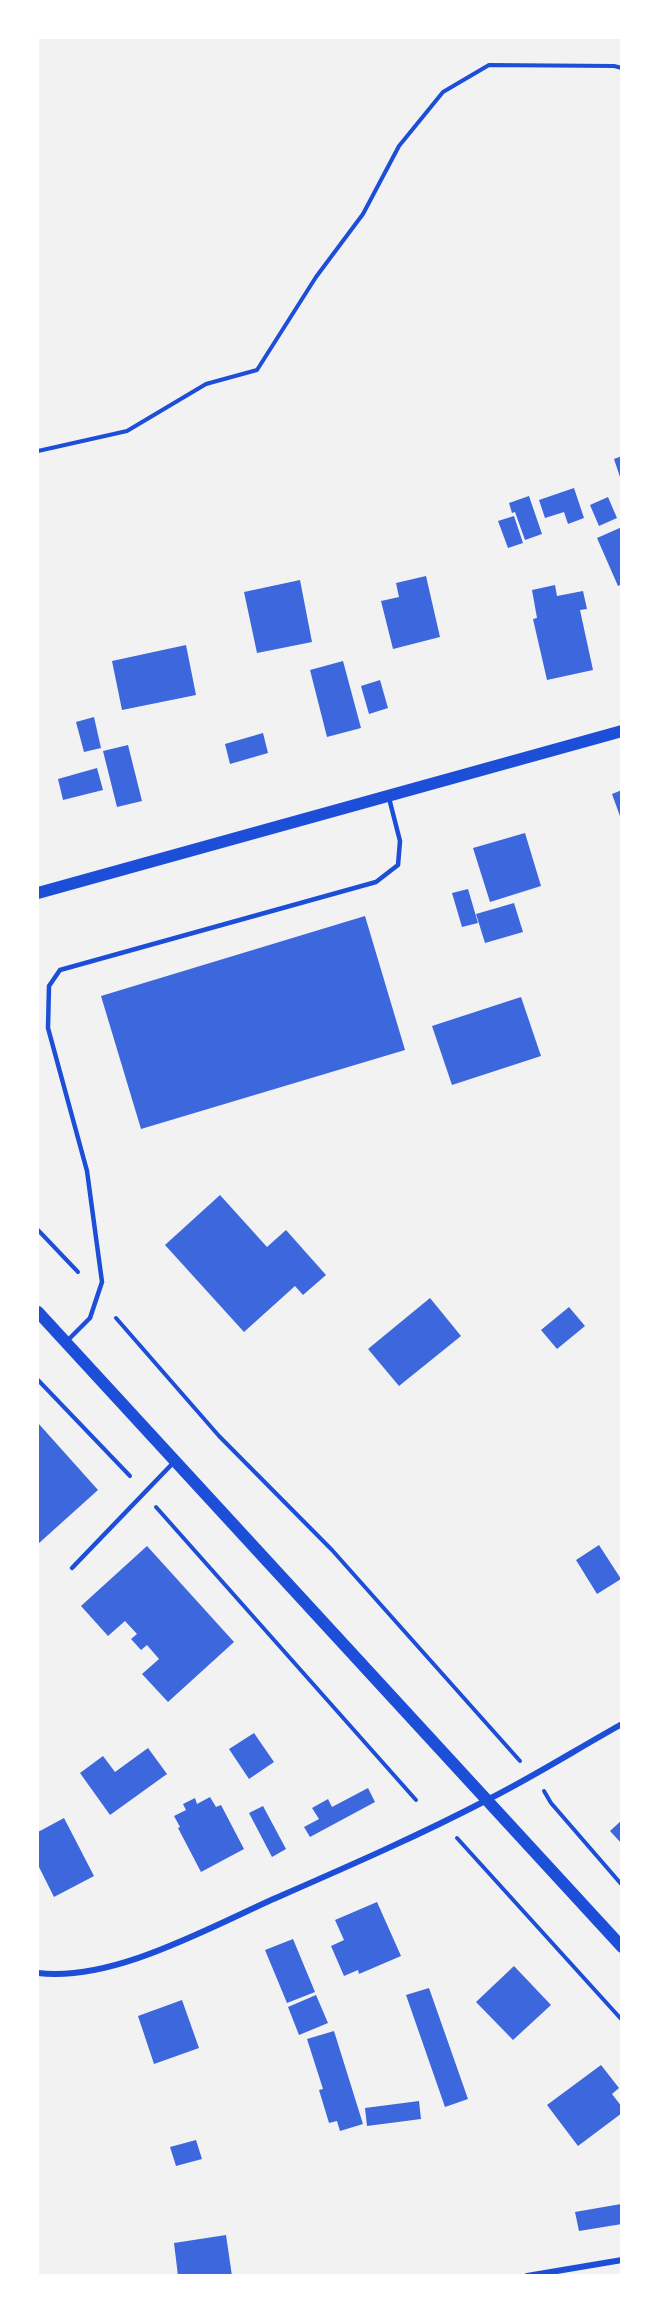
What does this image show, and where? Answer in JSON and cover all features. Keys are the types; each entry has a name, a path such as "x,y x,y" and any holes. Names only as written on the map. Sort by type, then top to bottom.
{"main road":[{"path":"38,893 621,731"},
{"path":"38,1312 621,1947"}],"street":[{"path":"38,1973 74,1974 133,1959 190,1937 487,1800 621,1724"},
{"path":"527,2276 621,2260"}],"lane":[{"path":"66,1343 90,1318 102,1282 87,1171 48,1028 50,986 60,970 376,882 398,865 400,841 388,795"},
{"path":"72,1568 175,1461"}],"path":[{"path":"38,451 127,431 206,384 257,370 316,277 363,214 399,146 443,92 489,65 614,66 621,68"},
{"path":"38,1230 78,1272"},
{"path":"116,1318 219,1436 332,1550 520,1761"},
{"path":"38,1380 130,1476"},
{"path":"155,1507 416,1800"},
{"path":"542,1789 551,1803 621,1885"},
{"path":"454,1835 621,2020"}],"building":[{"path":"622,456 622,480 621,480 614,459"},
{"path":"574,488 584,518 568,524 564,512 545,518 539,500"},
{"path":"529,496 542,534 525,540 515,512 512,513 509,503"},
{"path":"608,497 617,518 599,526 590,505"},
{"path":"514,516 523,543 508,548 498,521"},
{"path":"622,527 622,584 618,586 597,538"},
{"path":"426,576 440,637 393,649 381,601 399,597 396,583"},
{"path":"300,580 312,642 257,653 244,592"},
{"path":"555,585 557,596 583,591 587,609 580,610 593,670 547,680 533,619 537,618 532,590"},
{"path":"186,645 196,695 122,710 112,661"},
{"path":"343,661 361,728 327,737 310,670"},
{"path":"380,680 388,708 369,714 361,686"},
{"path":"94,717 101,748 84,752 76,722"},
{"path":"263,733 268,753 230,764 225,744"},
{"path":"128,745 142,801 117,807 103,751"},
{"path":"97,768 103,790 63,800 58,779"},
{"path":"622,790 622,819 621,819 612,794"},
{"path":"525,833 541,886 490,902 473,848"},
{"path":"468,889 478,923 462,927 452,893"},
{"path":"514,903 523,932 485,943 476,914"},
{"path":"365,916 405,1050 141,1129 101,996"},
{"path":"521,997 541,1056 452,1085 432,1026"},
{"path":"220,1195 267,1247 286,1230 326,1275 303,1295 295,1286 244,1332 165,1245"},
{"path":"430,1298 461,1336 399,1386 368,1349"},
{"path":"569,1307 585,1326 557,1349 541,1330"},
{"path":"38,1423 98,1490 38,1544"},
{"path":"599,1545 621,1579 597,1594 576,1560"},
{"path":"147,1546 234,1642 168,1702 142,1674 159,1659 147,1645 141,1650 131,1639 137,1634 125,1621 108,1636 81,1606"},
{"path":"254,1733 274,1762 249,1779 229,1749"},
{"path":"148,1748 167,1774 110,1815 80,1773 103,1756 115,1772"},
{"path":"368,1788 375,1802 310,1837 304,1827 319,1819 312,1808 328,1799 332,1807"},
{"path":"210,1797 216,1807 221,1805 244,1849 201,1872 174,1816 186,1810 183,1804 195,1798 197,1804"},
{"path":"263,1806 286,1849 272,1857 249,1813"},
{"path":"64,1818 94,1876 54,1897 38,1865 38,1832"},
{"path":"622,1820 622,1844 610,1831"},
{"path":"377,1902 401,1956 359,1974 358,1970 344,1976 331,1946 344,1940 335,1920"},
{"path":"293,1939 315,1992 287,2003 265,1950"},
{"path":"514,1966 551,2005 513,2040 476,2002"},
{"path":"429,1988 468,2099 445,2107 406,1995"},
{"path":"316,1995 328,2023 299,2035 288,2007"},
{"path":"182,2000 199,2048 154,2064 138,2016"},
{"path":"334,2031 363,2124 340,2131 337,2121 329,2123 319,2090 323,2089 307,2039"},
{"path":"601,2065 619,2088 612,2094 622,2107 622,2113 578,2146 547,2105"},
{"path":"419,2101 421,2119 367,2126 365,2108"},
{"path":"196,2140 202,2159 176,2166 170,2147"},
{"path":"621,2204 622,2224 579,2231 575,2212"},
{"path":"226,2235 232,2276 178,2276 174,2243"}]}
